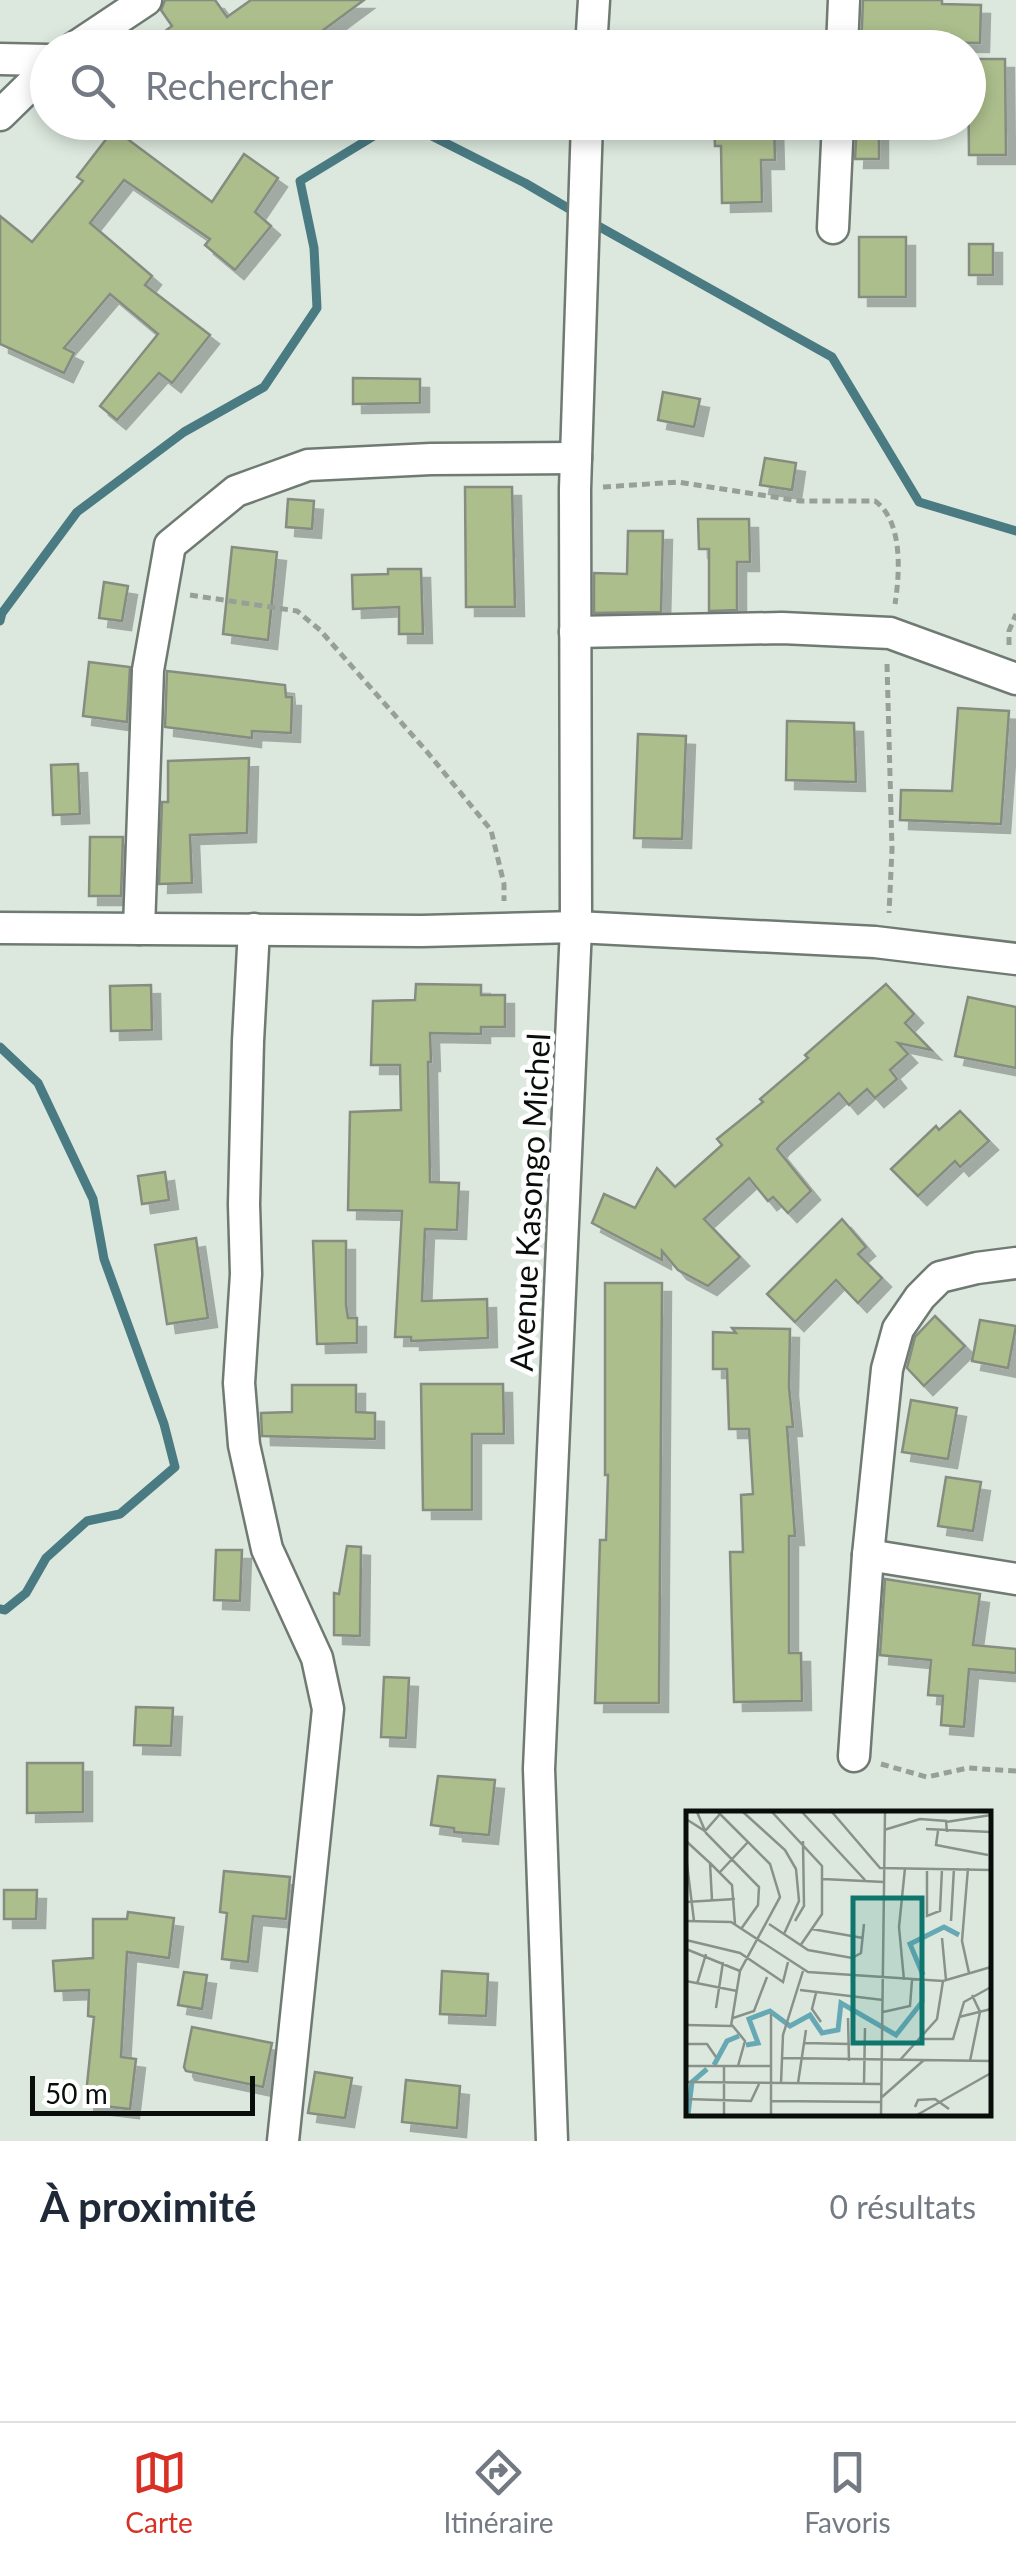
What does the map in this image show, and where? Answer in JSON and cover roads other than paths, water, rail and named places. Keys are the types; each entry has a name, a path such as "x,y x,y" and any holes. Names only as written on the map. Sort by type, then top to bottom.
{"street":[{"path":"101,30 146,0"},
{"path":"593,30 594,0"},
{"path":"843,30 844,0"},
{"path":"0,59 30,60"},
{"path":"0,115 30,86"},
{"name":"Avenue Kasongo Michel","path":"552,2141 539,1769 576,927 575,489 586,140"},
{"path":"833,228 837,140"},
{"path":"139,929 148,670 170,546 236,491 308,465 576,458"},
{"path":"575,632 782,628 890,633 1016,680"},
{"path":"2,928 576,927 856,940 1016,960"},
{"path":"254,930 244,1186 246,1274 238,1382 242,1429 268,1549 317,1658 328,1709 284,2141"},
{"path":"854,1756 868,1555 887,1369 898,1330 920,1297 940,1277 1016,1264"},
{"path":"868,1555 1016,1579"}],"waterway":[{"path":"0,621 77,512 184,432 264,387 317,308 314,248 300,181 367,140"},
{"path":"440,140 578,214"},
{"path":"591,222 832,357 919,502 1016,531"},
{"path":"0,1047 38,1083 93,1199 104,1259 164,1424 175,1467 120,1514 87,1521 46,1558 26,1593 5,1610 0,1609"}]}
